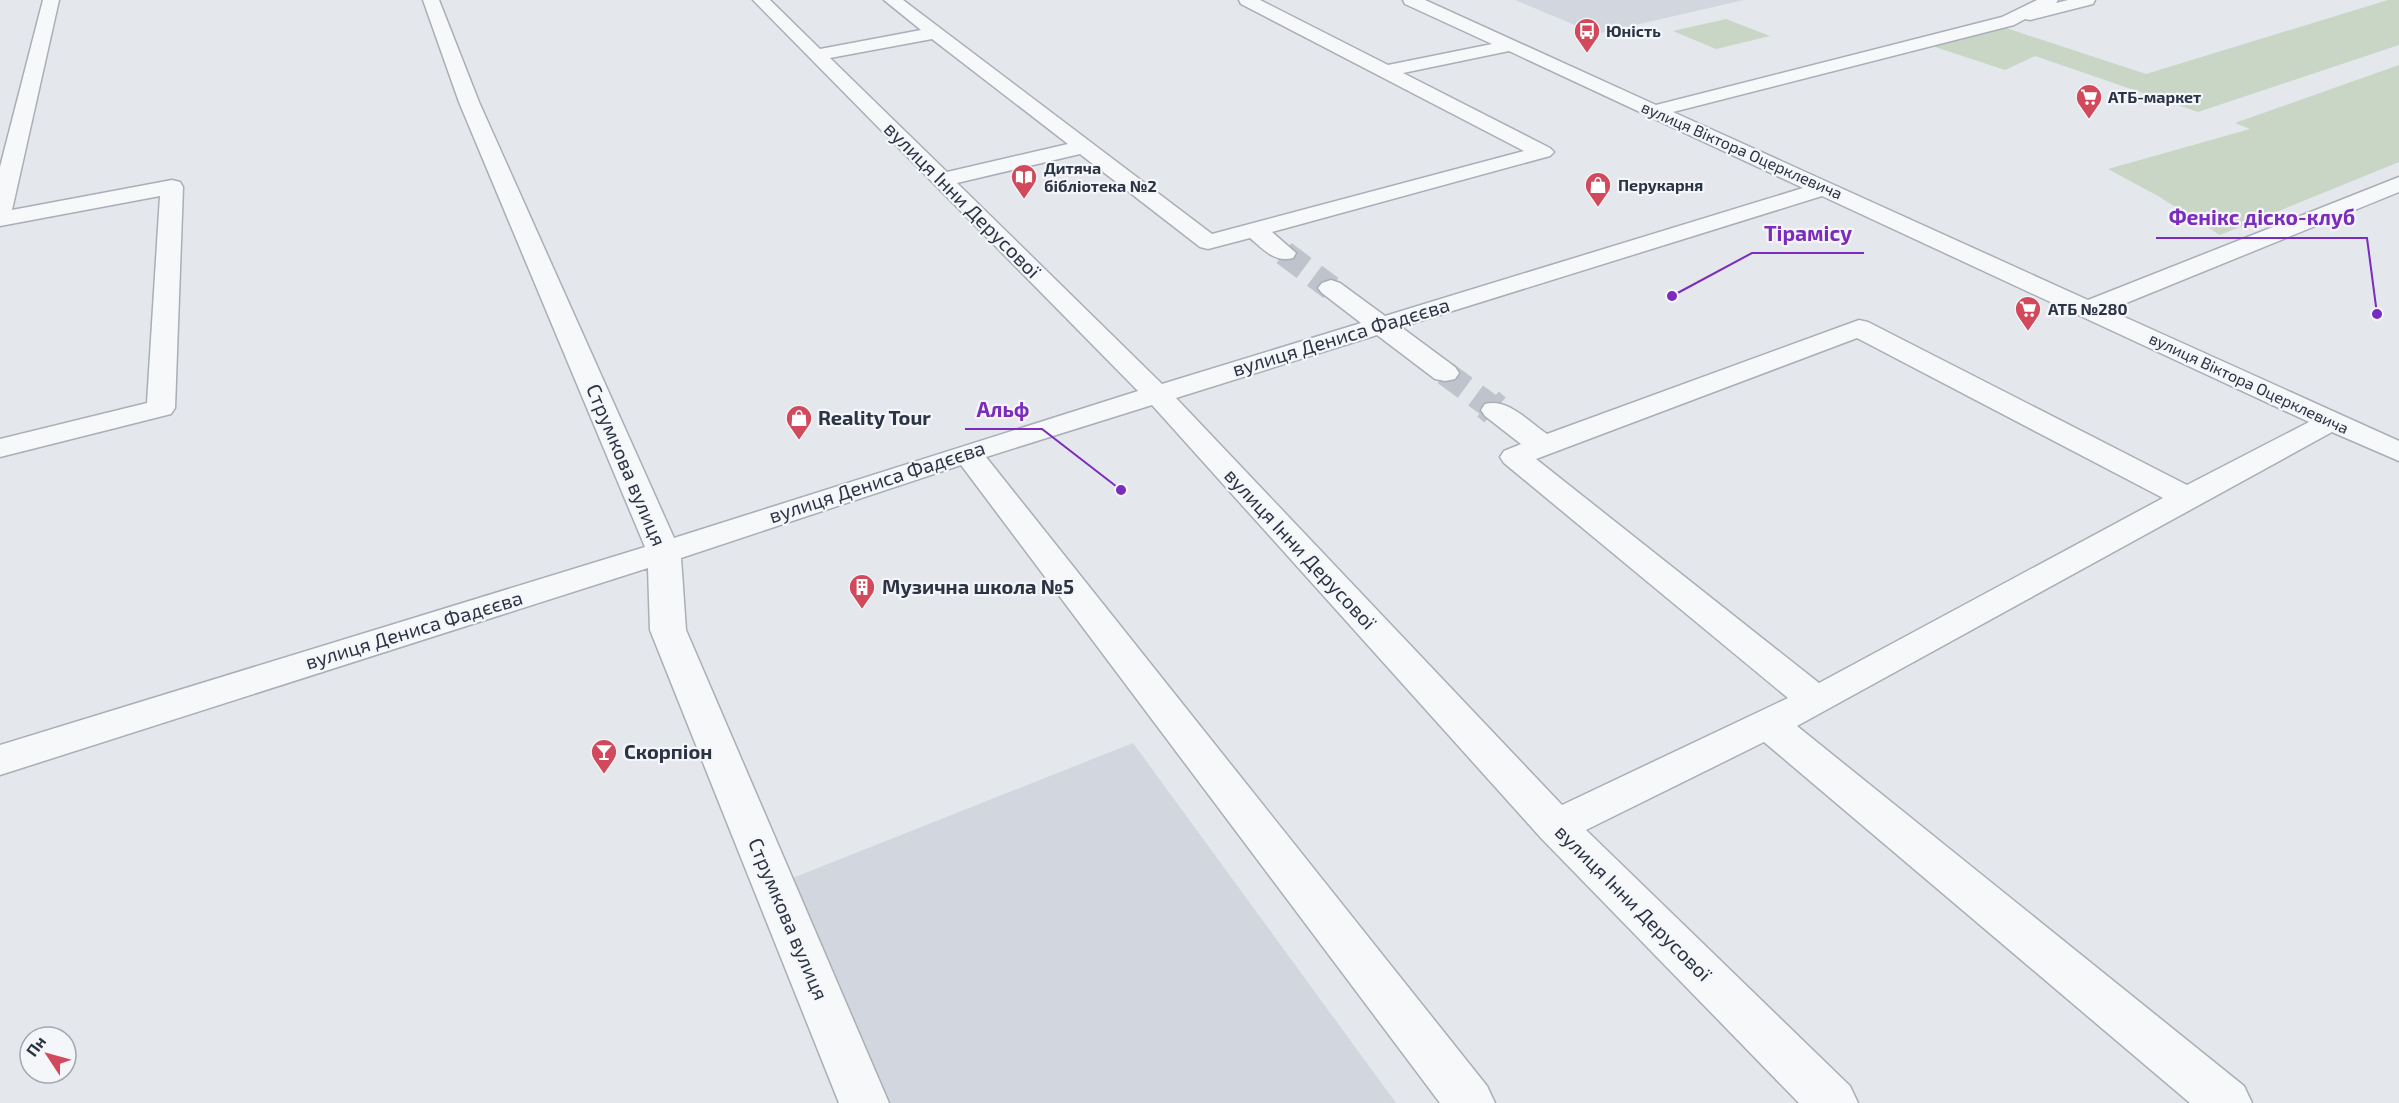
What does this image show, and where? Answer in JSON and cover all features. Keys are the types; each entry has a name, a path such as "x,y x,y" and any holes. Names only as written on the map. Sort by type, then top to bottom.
{"street":[{"path":"0,212 51,0"},
{"name":"Струмкова вулиця","path":"431,0 469,102 664,552 668,630 864,1103"},
{"name":"вулиця Інни Дерусової","path":"761,0 1157,394 1556,826 1833,1103"},
{"path":"892,0 1208,242 1543,152 1247,0"},
{"name":"вулиця Віктора Оцерклевича","path":"1411,0 2399,452"},
{"path":"2008,21 2050,0"},
{"path":"1654,111 2087,0"},
{"path":"816,55 935,33"},
{"path":"1384,71 1509,46"},
{"path":"942,180 1084,147"},
{"path":"2088,309 2399,184"},
{"path":"0,219 172,187 161,408 0,448"},
{"name":"вулиця Дениса Фадєєва","path":"0,760 664,552 967,453 1825,188"},
{"path":"1254,230 1284,253"},
{"path":"1331,288 1444,373"},
{"path":"1816,701 1515,456 1859,328 2187,498"},
{"path":"1495,410 1543,446"},
{"path":"1556,826 1816,701 2332,421"},
{"path":"967,453 1470,1103"},
{"path":"1768,724 2227,1103"}],"shaded area":[{"path":"1515,0 1744,0 1596,34"},
{"path":"1133,743 1396,1103 864,1103 775,885"}],"green space":[{"path":"2388,0 2399,0 2399,45 2198,112 2035,56 2005,70 1923,43 1994,24 2146,74"},
{"path":"1726,19 1770,36 1716,49 1673,31"},
{"path":"2399,65 2399,162 2220,235 2158,196 2108,169 2250,129 2235,123"}],"tunnel":[{"path":"1284,253 1331,288"},
{"path":"1445,373 1490,406"},
{"path":"1488,404 1495,410"}],"place":[{"name":"Юність","path":"1587,54"},
{"name":"АТБ-маркет","path":"2089,120"},
{"name":"Дитяча бібліотека №2","path":"1024,200"},
{"name":"Перукарня","path":"1598,208"},
{"name":"Тірамісу","path":"1672,296"},
{"name":"Фенікс діско-клуб","path":"2377,314"},
{"name":"АТБ №280","path":"2028,332"},
{"name":"Reality Tour","path":"799,441"},
{"name":"Альф","path":"1121,490"},
{"name":"Музична школа №5","path":"862,610"},
{"name":"Скорпіон","path":"604,775"}]}
